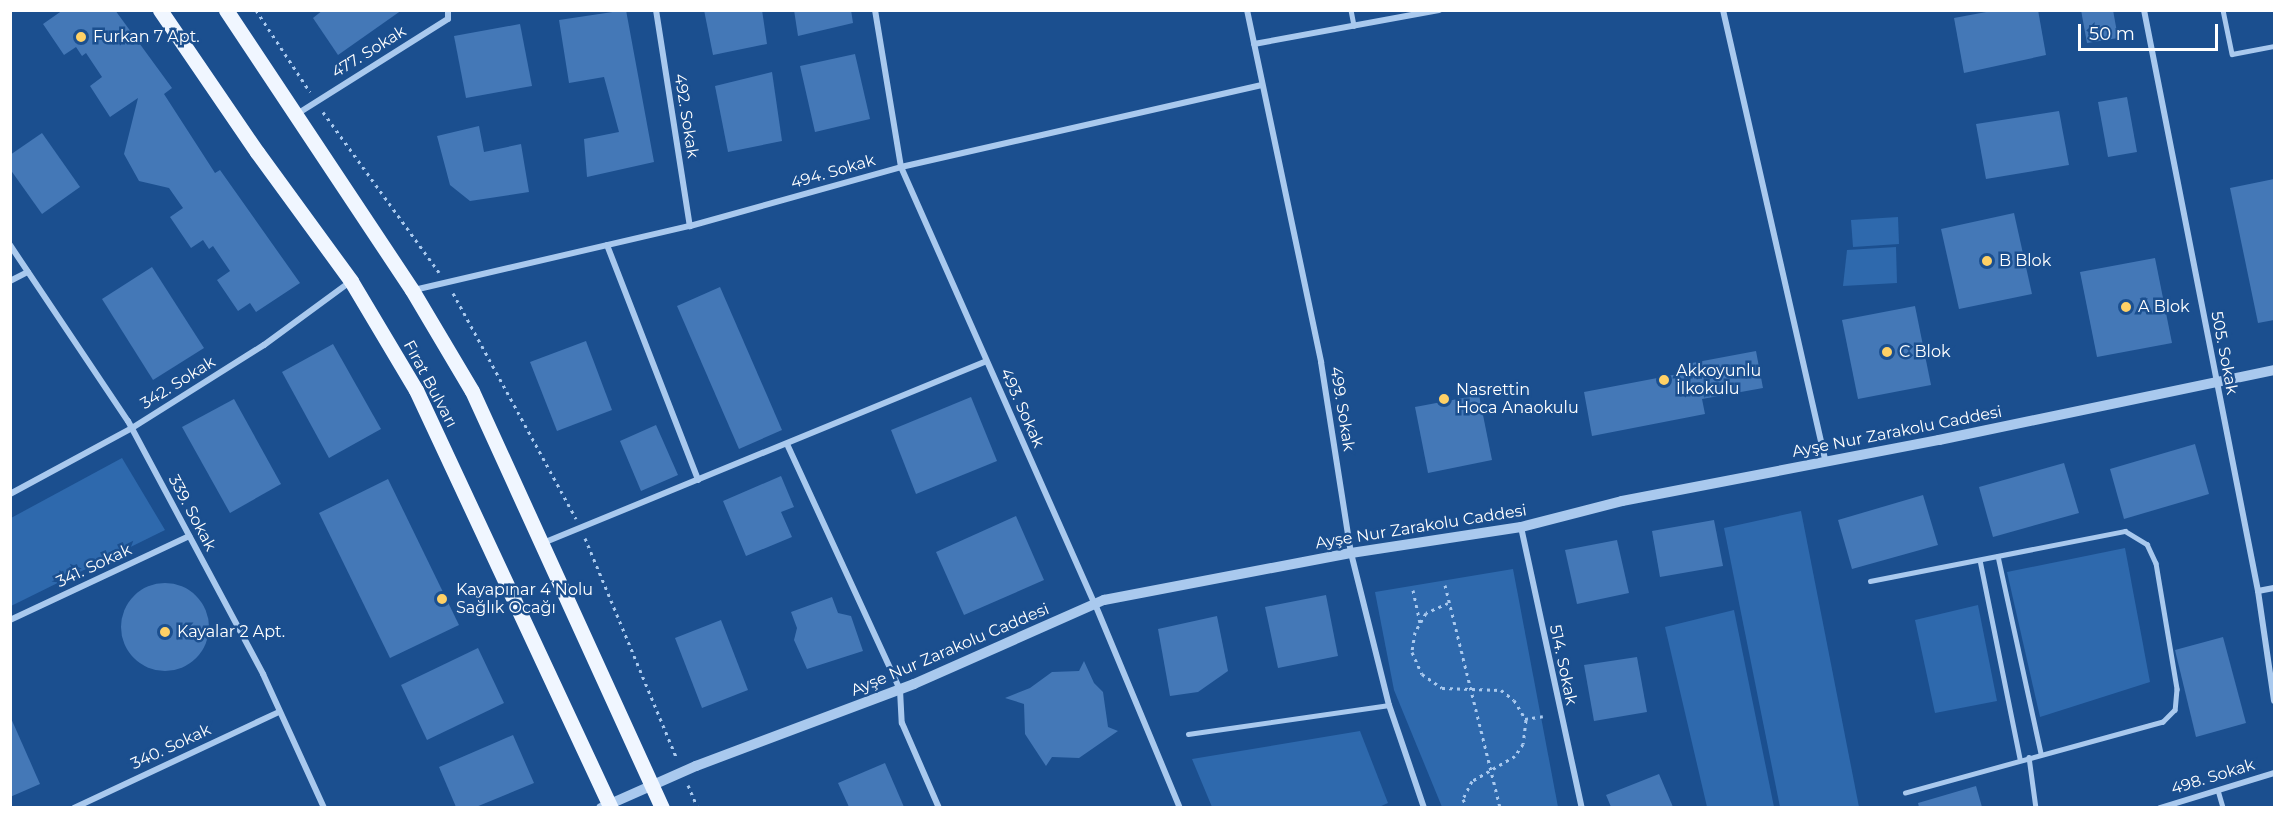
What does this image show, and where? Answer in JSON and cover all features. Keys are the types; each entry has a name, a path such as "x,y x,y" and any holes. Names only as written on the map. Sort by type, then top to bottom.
{"main road":[{"name":"Fırat Bulvarı","path":"160,10 257,152 351,281 423,404 607,806"},
{"name":"Fırat Bulvarı","path":"226,10 412,290 472,391 662,807"}],"street":[{"name":"477. Sokak","path":"297,114 448,19 448,10"},
{"name":"492. Sokak","path":"656,10 690,226"},
{"name":"493. Sokak","path":"875,10 901,167 1095,604 1180,807"},
{"name":"499. Sokak","path":"1247,10 1321,362 1351,553 1389,705 1424,807"},
{"path":"1254,44 1439,10"},
{"path":"1723,10 1826,462"},
{"name":"505. Sokak","path":"2144,10 2258,591 2274,701"},
{"name":"494. Sokak","path":"412,290 690,226 901,167 1262,85"},
{"name":"339. Sokak","path":"10,245 132,428 279,712 324,807"},
{"path":"607,245 698,480"},
{"path":"10,281 28,272"},
{"name":"342. Sokak","path":"10,494 132,428 264,345 351,281"},
{"path":"541,543 986,361"},
{"name":"Ayşe Nur Zarakolu Caddesi","path":"607,806 652,785 900,690 1095,604 1351,553 1521,527 1622,501 1826,462 2274,370"},
{"path":"787,444 900,690 902,723 939,807"},
{"name":"514. Sokak","path":"1521,527 1582,807"},
{"name":"341. Sokak","path":"10,620 189,536"},
{"path":"2258,591 2274,588"},
{"name":"340. Sokak","path":"74,807 279,712"},
{"name":"498. Sokak","path":"2160,807 2274,773"}],"lane":[{"path":"1351,10 1354,26"},
{"path":"2223,10 2232,54 2274,46"},
{"path":"1870,581 2125,531 2147,544 2156,563 2176,689 2175,710 2163,722 2020,759 1906,793"},
{"path":"1998,556 2041,754"},
{"path":"1980,560 2020,759"},
{"path":"1188,734 1389,705"},
{"path":"2029,757 2036,807"},
{"path":"2218,790 2223,807"}],"path":[{"path":"1445,585 1500,807"},
{"path":"1413,590 1420,623"},
{"path":"1448,603 1426,613 1420,623 1412,652 1422,674 1442,688 1501,690 1514,699 1526,719 1523,744 1504,766 1491,770 1472,781 1463,799 1467,807"},
{"path":"1526,719 1543,716"}],"shaded area":[{"path":"1898,217 1899,244 1853,247 1851,220"},
{"path":"1896,247 1897,283 1843,286 1847,250"},
{"path":"122,458 165,530 11,606 11,518"},
{"path":"1801,511 1859,807 1780,807 1724,528"},
{"path":"2125,548 2150,682 2040,717 2007,572"},
{"path":"1513,569 1558,807 1442,807 1394,690 1375,592"},
{"path":"1978,605 1997,701 1935,713 1915,620"},
{"path":"1734,610 1774,807 1707,807 1665,627"},
{"path":"1360,731 1388,803 1379,807 1212,807 1192,759"}],"building":[{"path":"63,10 115,10 172,88 164,94 215,173 220,170 300,283 256,312 250,303 238,311 217,280 230,271 213,246 209,249 203,240 191,248 170,217 183,208 169,188 139,181 124,154 138,98 110,117 90,86 102,77 86,53 82,56 76,47 64,55 43,24"},
{"path":"323,10 402,10 338,55 313,18"},
{"path":"626,10 654,162 587,177 584,139 619,132 604,77 569,83 559,20"},
{"path":"704,10 762,10 767,44 713,55"},
{"path":"794,10 851,10 853,23 798,36"},
{"path":"1997,10 2038,10 2046,55 1964,73 1954,18"},
{"path":"2081,10 2113,10 2118,38 2087,43"},
{"path":"520,24 532,86 466,98 454,36"},
{"path":"855,54 870,119 815,132 800,66"},
{"path":"772,72 782,141 728,152 715,86"},
{"path":"2127,97 2137,152 2108,157 2098,102"},
{"path":"2059,111 2069,165 1986,179 1976,124"},
{"path":"479,126 484,152 521,144 529,192 470,201 450,185 437,136"},
{"path":"42,133 80,187 42,214 10,169 10,155"},
{"path":"2274,179 2274,320 2258,323 2230,188"},
{"name":"B Blok","path":"2014,213 2032,294 1959,309 1941,229"},
{"name":"A Blok","path":"2155,258 2172,343 2097,357 2080,272"},
{"path":"152,267 204,348 153,380 102,299"},
{"path":"720,287 782,430 739,449 677,306"},
{"name":"C Blok","path":"1915,306 1931,385 1858,399 1842,320"},
{"path":"586,341 612,410 557,431 530,362"},
{"path":"333,344 381,429 329,458 282,372"},
{"path":"1756,351 1763,388 1702,399 1705,414 1592,436 1584,392 1694,371 1692,363"},
{"path":"1479,395 1492,460 1428,473 1415,407"},
{"path":"971,397 997,461 916,494 891,430"},
{"path":"234,399 281,484 230,513 182,427"},
{"path":"656,425 678,475 641,491 620,441"},
{"path":"2195,444 2209,494 2124,519 2110,469"},
{"path":"2064,463 2079,513 1993,537 1979,487"},
{"path":"781,476 794,507 781,512 792,537 746,556 723,501"},
{"path":"388,479 459,625 390,658 319,513"},
{"path":"1923,495 1938,545 1852,569 1838,520"},
{"path":"1016,516 1044,580 964,615 936,552"},
{"path":"1714,520 1723,566 1660,577 1652,531"},
{"path":"1617,540 1629,593 1577,604 1565,550"},
{"name":"Kayalar 2 Apt.","path":"165,583 182,586 196,596 206,610 209,627 206,644 196,658 182,668 165,671 148,668 134,658 124,644 121,627 124,610 134,596 148,586"},
{"path":"1326,595 1338,656 1278,668 1265,607"},
{"path":"832,597 838,613 851,616 863,651 807,669 794,640 797,628 791,612"},
{"path":"1217,616 1228,671 1198,692 1170,696 1158,629"},
{"path":"721,620 748,690 702,708 675,638"},
{"path":"2223,637 2246,723 2196,737 2175,650"},
{"path":"478,648 504,703 427,740 401,685"},
{"path":"1637,657 1647,712 1594,721 1584,665"},
{"path":"1084,661 1094,683 1103,692 1108,727 1118,731 1079,758 1052,757 1046,766 1025,734 1024,704 1005,698 1030,688 1052,672 1079,671"},
{"path":"10,716 40,784 10,797"},
{"path":"513,735 534,783 476,807 456,807 439,767"},
{"path":"885,763 904,807 849,807 838,783"},
{"path":"1659,774 1673,807 1611,807 1606,795"},
{"path":"1976,786 1982,807 1919,807 1918,803"}],"place":[{"name":"Furkan 7 Apt.","path":"81,37"},
{"name":"B Blok","path":"1987,261"},
{"name":"A Blok","path":"2126,307"},
{"name":"C Blok","path":"1887,352"},
{"name":"Akkoyunlu İlkokulu","path":"1664,380"},
{"name":"Nasrettin Hoca Anaokulu","path":"1444,399"},
{"name":"Kayapınar 4 Nolu Sağlık Ocağı","path":"442,599"},
{"name":"Kayalar 2 Apt.","path":"165,632"}]}
